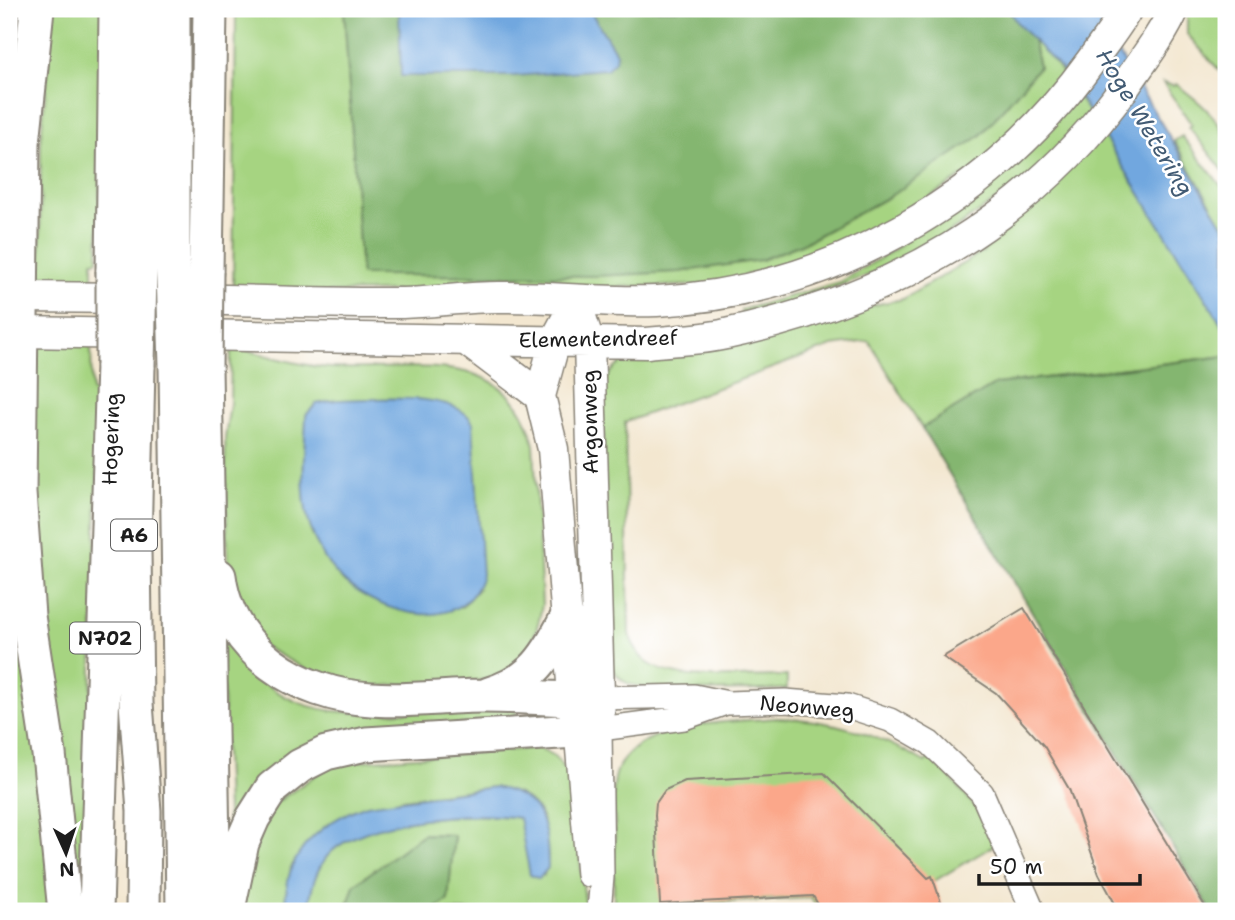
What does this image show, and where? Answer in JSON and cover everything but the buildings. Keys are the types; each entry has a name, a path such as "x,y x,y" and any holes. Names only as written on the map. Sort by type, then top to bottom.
{"highway":[{"path":"37,9 23,143 15,297 19,493 27,603 49,754 65,911"},
{"path":"116,9 127,271"},
{"name":"A6","path":"142,9 127,271 125,366 134,548 136,703 144,810 143,911"},
{"path":"173,9 173,272 190,367 221,590 228,614 258,654 281,673 344,696 372,699 483,696 587,714"},
{"path":"183,911 190,367 206,272 210,9"},
{"name":"Hogering","path":"96,911 125,366"},
{"path":"204,469 214,911"},
{"path":"483,696 508,688 530,675 549,651 567,618"},
{"name":"A6","path":"119,911 136,703"},
{"path":"227,911 242,843 253,818 272,788 300,766 326,752 366,744 587,714"}],"main road":[{"name":"Elementendreef","path":"15,332 647,342 723,335 805,315 880,287 941,255 1021,198 1087,134 1147,54 1174,9"},
{"name":"Elementendreef","path":"15,297 404,303 498,296 576,302 658,301 716,294 770,283 852,255 922,219 963,192 1003,160 1064,97 1125,12"},
{"name":"Argonweg","path":"576,302 555,341 540,396 553,449 567,618 587,714"},
{"name":"Argonweg","path":"576,302 589,342 587,714"},
{"path":"466,340 540,396"}],"street":[{"name":"Neonweg","path":"587,714 694,696 728,703 785,701 847,706 890,720 930,743 982,793 1034,911"},
{"name":"Neonweg","path":"587,714 684,718 728,703"},
{"name":"Argonweg","path":"587,714 594,911"},
{"name":"Argonweg","path":"587,714 602,877 599,911"}],"green space":[{"path":"54,9 104,9 98,260 93,261 93,290 42,289 41,138"},
{"path":"236,9 344,9 361,275 508,274 761,260 806,242 892,195 1039,67 1032,35 1067,78 978,167 858,241 713,285 233,294"},
{"path":"344,9 399,9 402,76 616,53 589,9 1008,9 1018,24 1032,35 1039,67 980,136 892,195 806,242 761,260 680,272 595,276 361,275"},
{"path":"1187,9 1226,9 1226,78 1187,34"},
{"path":"1163,83 1174,86 1176,84 1205,108 1218,123 1227,143 1226,174 1189,127 1192,125"},
{"path":"1078,97 1090,114 1031,176 908,261 743,320 741,310 840,282 894,250"},
{"path":"1102,132 1226,331 1226,356 996,384 922,428 869,341 832,346 625,422 629,634 637,652 651,665 681,675 787,676 787,689 678,690 655,689 625,682 610,666 602,384 611,372 625,360 645,352 903,299 984,251 993,235"},
{"path":"1182,136 1226,192 1226,230 1174,141"},
{"path":"47,343 91,344 92,392 100,392 85,911 76,911 35,612 32,351"},
{"path":"231,346 319,367 425,367 454,370 481,377 504,390 522,413 534,445 542,605 535,634 525,654 511,668 495,677 476,681 355,688 320,677 259,644 228,570 225,438 230,404","holes":["311,532 478,589 462,607 344,582 327,562"]},
{"path":"1226,356 1226,911 1211,911 922,428 996,384"},
{"path":"9,407 52,911 9,911"},
{"path":"221,630 258,677 277,692 320,709 372,713 517,706 516,722 361,729 228,841"},
{"path":"778,718 836,725 890,743 925,762 929,758 978,811 992,836 993,846 884,911 819,911 811,898 635,907 634,911 614,911 614,784 617,771 627,755 643,742 687,727"},
{"path":"539,748 553,755 570,774 586,911 433,911 448,900 454,835 423,834 354,885 346,911 308,911 317,872 331,852 348,840 369,831 421,819 475,815 520,818 526,845 544,875 548,857 542,817 534,805 519,794 494,787 402,799 328,824 312,839 291,867 284,911 237,911 238,890 273,805 333,763"},
{"path":"423,834 454,835 448,900 433,911 346,911 354,885"}],"water":[{"path":"399,9 589,9 616,53 615,61 607,69 514,76 401,76"},
{"name":"Hoge Wetering","path":"1008,9 1092,9 1226,230 1226,331 1063,71 1018,24"},
{"path":"390,398 431,401 464,412 473,423 482,575 472,594 458,607 440,613 420,614 379,603 344,581 321,552 312,532 305,504 303,474 306,415 316,404 336,400"},
{"path":"494,787 523,797 539,814 544,825 548,868 539,879 530,875 519,818 475,815 421,819 369,831 348,840 331,852 317,872 308,911 284,911 288,878 298,856 314,836 344,815 367,805"}]}
